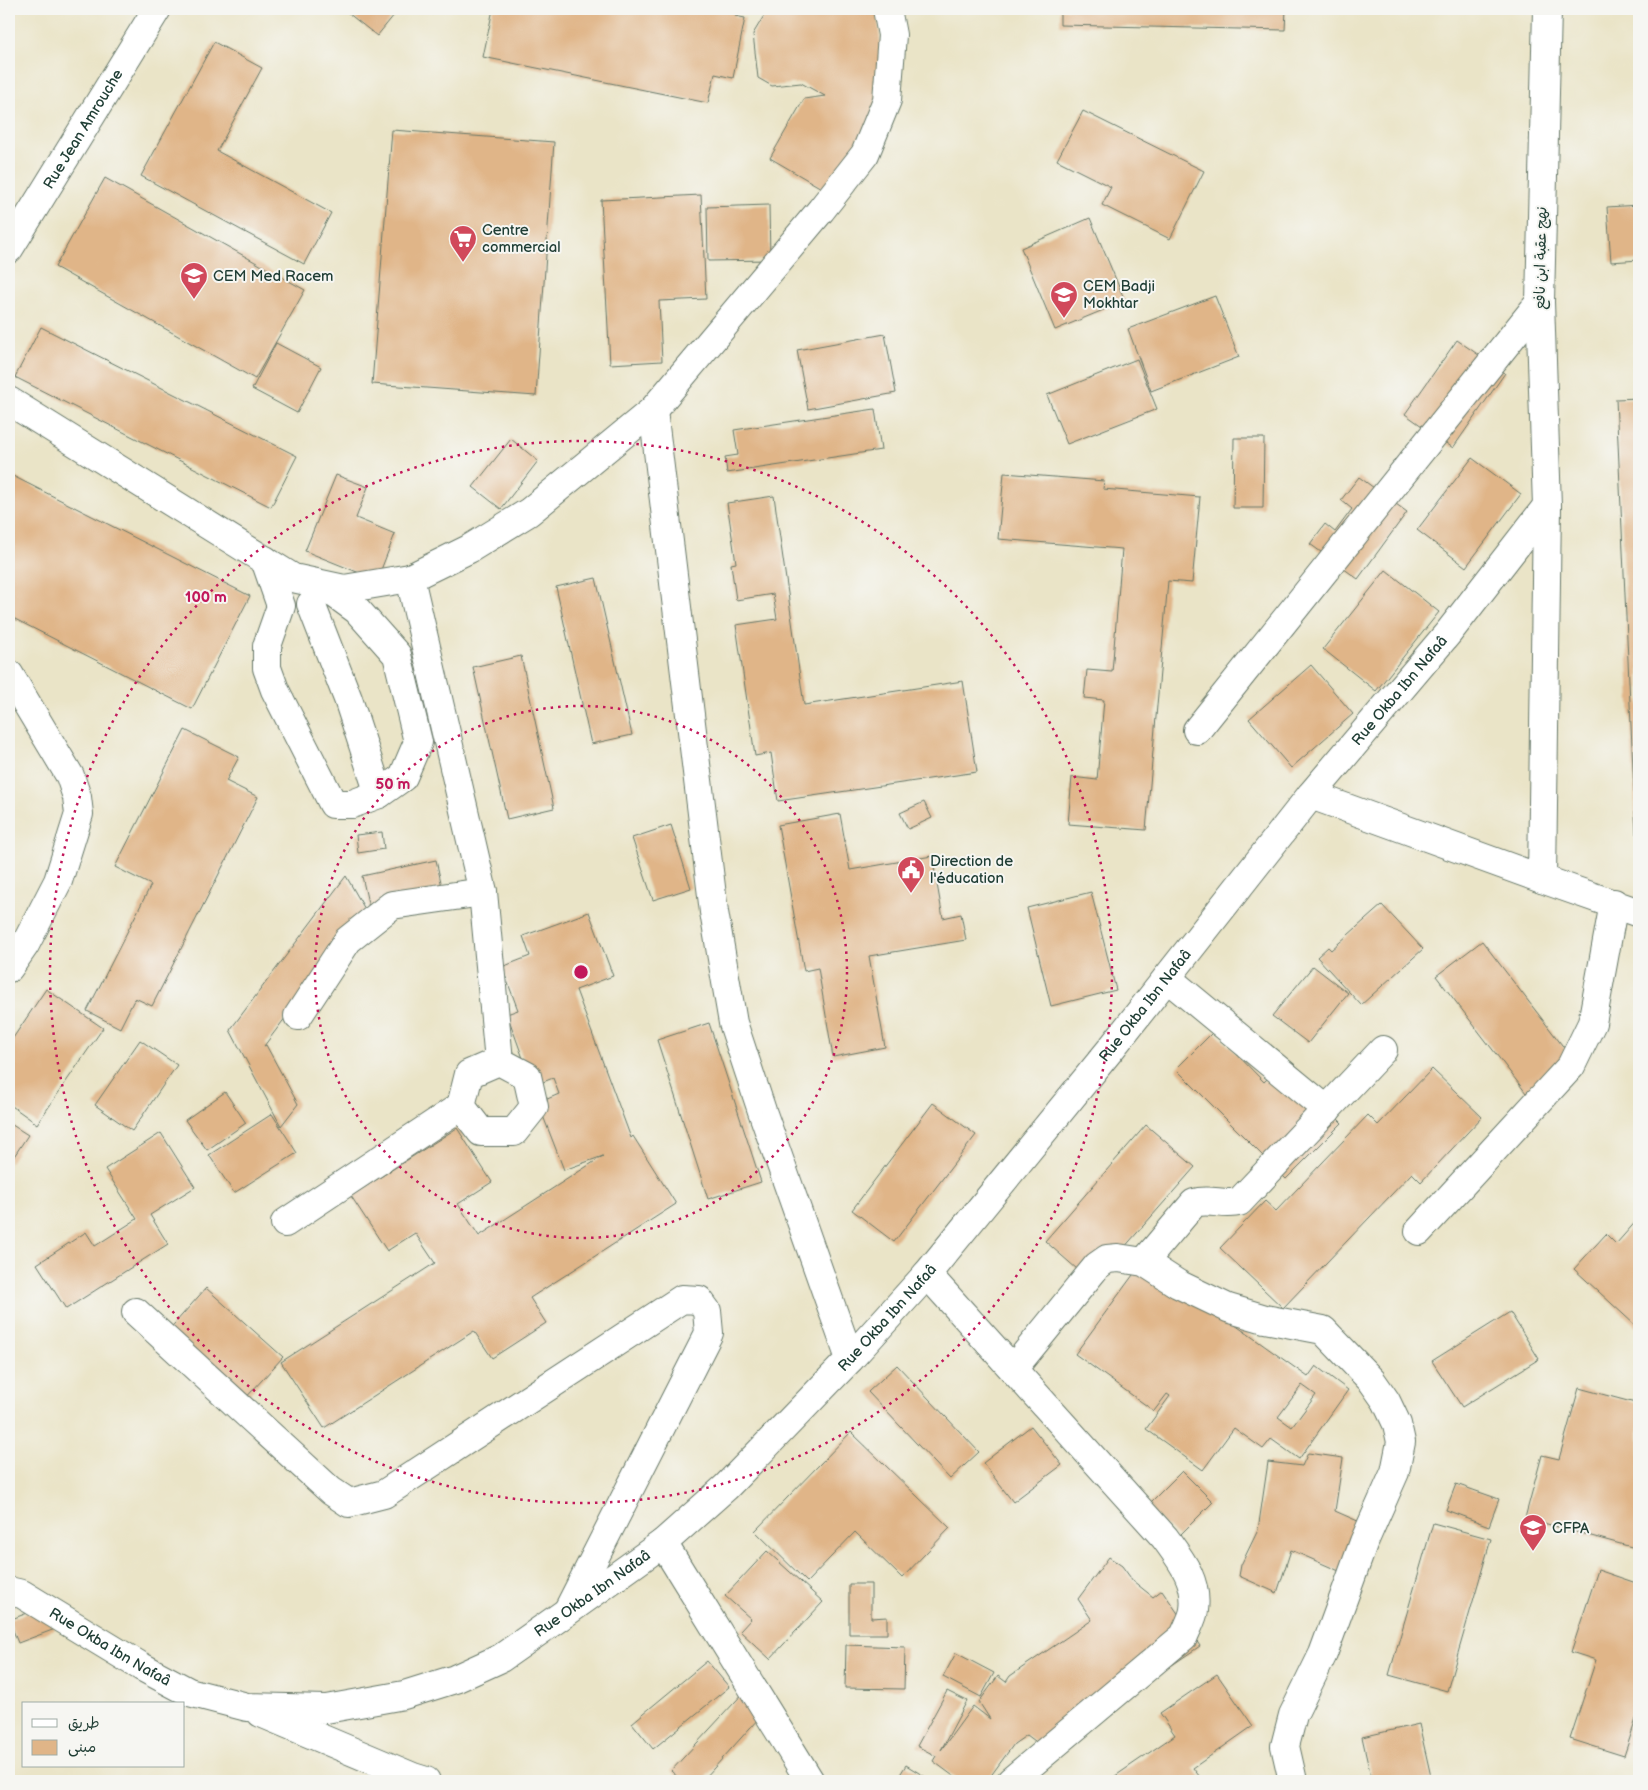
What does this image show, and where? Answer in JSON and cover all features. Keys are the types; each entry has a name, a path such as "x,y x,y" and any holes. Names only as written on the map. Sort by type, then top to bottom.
{"street":[{"name":"Rue Jean Amrouche","path":"9,249 157,9"},
{"path":"293,578 344,589 410,578 469,549 529,512 653,410 821,210 865,154 886,100 892,35 887,9"},
{"name":"نهج عقبة ابن نافع","path":"1542,879 1547,506 1540,302 1547,9"},
{"path":"1197,730 1540,302"},
{"path":"9,400 293,578 323,599 357,610 397,655 418,742 403,777 379,794 352,804 333,804 275,690 267,668 267,646 282,606 264,560"},
{"path":"653,410 714,912 734,1023 775,1148 850,1359"},
{"name":"Rue Okba Ibn Nafaâ","path":"9,1591 22,1594 142,1667 188,1692 247,1707 326,1709 404,1695 455,1679 501,1658 663,1544 726,1487 850,1359 927,1274 1167,978 1311,795 1449,632 1547,506"},
{"path":"410,578 483,892 499,1061"},
{"path":"282,606 323,599"},
{"path":"323,599 348,699 379,794"},
{"path":"9,674 70,776 79,814 58,881 25,945 9,968"},
{"path":"1311,795 1542,879 1639,912"},
{"path":"298,1016 348,940 392,905 483,892"},
{"path":"1418,1231 1571,1066 1592,1023 1614,903"},
{"path":"1167,978 1327,1110"},
{"path":"1144,1262 1194,1203 1204,1200 1230,1204 1239,1202 1383,1050"},
{"path":"461,1106 481,1132 514,1132 534,1107 528,1076 499,1061"},
{"path":"285,1223 461,1106 469,1074 499,1061"},
{"path":"1013,1369 1097,1266 1107,1259 1118,1258 1144,1262 1178,1284 1228,1308 1265,1319 1323,1330 1372,1381 1386,1401 1397,1424 1402,1442 1395,1472 1364,1542 1323,1654 1294,1715 1286,1746 1294,1781"},
{"path":"927,1274 1159,1531 1182,1560 1194,1585 1194,1610 1184,1636 1011,1781"},
{"path":"136,1312 331,1491 349,1503 384,1494 682,1299 699,1300 707,1311 709,1333 568,1611"},
{"path":"663,1544 810,1781"},
{"path":"247,1707 413,1778 426,1781"}],"building":[{"path":"343,9 399,9 377,36"},
{"path":"493,9 736,9 735,16 745,18 733,78 715,74 708,103 483,57"},
{"path":"768,9 877,9 884,81 873,122 823,189 770,158 804,99 825,96 801,83 772,86 758,78 753,34"},
{"path":"1060,9 1286,9 1285,30 1060,25"},
{"path":"214,42 262,68 217,151 331,213 304,264 141,176"},
{"path":"1083,111 1204,171 1170,239 1102,205 1111,187 1057,160"},
{"name":"Centre commercial","path":"392,130 554,142 536,396 372,384"},
{"path":"105,178 305,290 255,379 55,267"},
{"path":"701,195 706,299 659,301 662,361 610,364 601,200"},
{"path":"769,205 770,260 708,261 707,207"},
{"path":"1639,205 1639,260 1611,262 1607,207"},
{"path":"1090,218 1125,301 1055,330 1021,248"},
{"path":"1215,296 1239,357 1151,391 1128,329"},
{"path":"41,327 297,456 271,507 15,377"},
{"path":"885,334 896,393 808,409 797,350"},
{"path":"1457,340 1505,373 1453,448 1405,414"},
{"path":"276,343 321,367 297,413 252,389"},
{"path":"1137,359 1157,409 1067,444 1047,395"},
{"path":"1639,398 1639,833 1636,834 1616,399"},
{"path":"875,409 881,450 727,473 725,457 738,455 734,430"},
{"path":"1234,438 1264,438 1263,508 1233,508"},
{"path":"511,439 538,461 501,509 473,487"},
{"path":"1472,458 1521,494 1466,567 1417,530"},
{"path":"1004,473 1104,481 1103,489 1200,497 1192,583 1168,581 1146,830 1068,824 1072,777 1097,780 1104,700 1084,698 1087,670 1112,672 1122,549 998,539"},
{"path":"9,474 250,596 192,709 9,616"},
{"path":"336,475 368,487 356,518 395,534 377,580 305,551"},
{"path":"1359,477 1407,512 1358,579 1310,544 1325,524 1335,532 1352,509 1341,500"},
{"path":"774,496 804,705 963,681 977,772 778,801 771,753 755,756 736,625 777,619 773,594 736,600 731,564 736,563 727,503"},
{"path":"1386,570 1439,612 1376,691 1323,649"},
{"path":"596,578 632,735 591,744 556,587"},
{"path":"521,656 554,808 507,819 473,667"},
{"path":"1311,665 1353,714 1291,768 1249,719"},
{"path":"185,730 239,757 226,781 258,797 152,1006 135,998 120,1028 87,1011 151,885 115,867"},
{"path":"924,802 932,818 908,829 900,813"},
{"path":"840,814 850,870 932,856 943,918 961,914 966,940 869,956 885,1047 833,1057 818,968 804,971 778,825"},
{"path":"671,825 691,888 653,900 632,838"},
{"path":"382,832 384,849 358,853 356,835"},
{"path":"436,860 445,900 371,917 362,876"},
{"path":"346,876 366,911 264,1046 266,1045 298,1104 281,1126 230,1030"},
{"path":"1091,892 1116,990 1051,1006 1027,908"},
{"path":"1382,905 1423,949 1361,1005 1317,957 1328,947 1331,950"},
{"path":"589,912 613,976 576,990 631,1138 633,1136 676,1204 530,1298 546,1323 492,1358 474,1331 324,1428 281,1362 435,1263 415,1233 387,1251 351,1196 457,1128 492,1182 458,1204 479,1236 603,1156 564,1170 538,1103 559,1094 553,1078 533,1086 507,1014 518,1010 502,967 530,956 523,936"},
{"path":"1482,941 1572,1058 1526,1093 1436,976"},
{"path":"1313,966 1348,993 1308,1043 1272,1016"},
{"path":"46,989 103,1028 37,1124 9,1104 9,1044"},
{"path":"709,1023 761,1182 708,1199 657,1040"},
{"path":"1214,1031 1264,1082 1283,1064 1342,1123 1286,1179 1176,1069"},
{"path":"140,1040 177,1065 132,1131 95,1105"},
{"path":"1432,1069 1482,1117 1421,1182 1412,1173 1283,1308 1220,1248 1265,1201 1276,1211 1368,1115 1378,1125"},
{"path":"225,1092 246,1123 207,1150 185,1120"},
{"path":"933,1103 976,1135 894,1242 852,1210"},
{"path":"272,1114 297,1153 234,1193 209,1155"},
{"path":"9,1123 28,1135 9,1164"},
{"path":"1146,1125 1195,1167 1093,1283 1045,1241"},
{"path":"161,1133 195,1187 150,1215 168,1244 66,1309 37,1264 86,1232 95,1246 137,1219 105,1169"},
{"path":"1639,1218 1639,1323 1636,1326 1574,1269 1606,1234 1616,1244"},
{"path":"1144,1260 1308,1377 1316,1366 1348,1390 1299,1459 1271,1439 1263,1449 1234,1428 1203,1470 1146,1429 1170,1396 1167,1394 1154,1411 1075,1354","holes":["1302,1385 1316,1395 1292,1427 1278,1417"]},
{"path":"206,1288 283,1357 243,1401 167,1332"},
{"path":"1510,1312 1539,1359 1462,1407 1432,1361"},
{"path":"897,1365 979,1452 950,1479 868,1392"},
{"path":"1579,1388 1639,1404 1639,1549 1525,1518 1542,1455 1559,1459"},
{"path":"1031,1426 1062,1465 1013,1502 983,1463"},
{"path":"851,1432 950,1528 902,1578 855,1532 807,1582 755,1531"},
{"path":"1308,1453 1343,1458 1335,1511 1369,1526 1346,1574 1291,1550 1277,1593 1239,1576 1241,1565 1258,1530 1268,1462 1302,1466"},
{"path":"1182,1471 1213,1502 1178,1537 1146,1507"},
{"path":"1456,1484 1499,1499 1489,1526 1446,1510"},
{"path":"1433,1523 1491,1539 1447,1691 1389,1675"},
{"path":"767,1551 823,1602 770,1659 740,1631 751,1619 725,1596"},
{"path":"1109,1557 1122,1566 1133,1581 1153,1597 1162,1590 1200,1646 1047,1750 1027,1735 1014,1744 987,1781 960,1781 933,1761 936,1756 917,1746 947,1691 967,1701 941,1750 973,1706 990,1719 979,1702 998,1676 1006,1682 1010,1676 1092,1620 1078,1599"},
{"path":"1598,1570 1639,1584 1639,1710 1624,1756 1570,1739 1596,1660 1571,1652"},
{"path":"849,1584 871,1584 871,1618 887,1617 887,1634 849,1634"},
{"path":"46,1606 55,1629 18,1643 9,1620"},
{"path":"846,1645 905,1647 904,1689 845,1688"},
{"path":"956,1653 994,1673 981,1697 943,1677"},
{"path":"707,1661 729,1687 653,1749 632,1723"},
{"path":"1217,1674 1253,1726 1193,1768 1203,1781 1108,1781 1175,1735 1160,1713"},
{"path":"747,1689 768,1708 705,1778 710,1781 682,1781 671,1771"},
{"path":"1419,1724 1432,1781 1372,1781 1362,1737"},
{"path":"906,1765 932,1781 896,1781"}],"place":[{"name":"Centre commercial","path":"463,263"},
{"name":"CEM Med Racem","path":"194,300"},
{"name":"CEM Badji Mokhtar","path":"1064,319"},
{"name":"Direction de l'éducation","path":"911,894"},
{"name":"CFPA","path":"1533,1552"}]}
